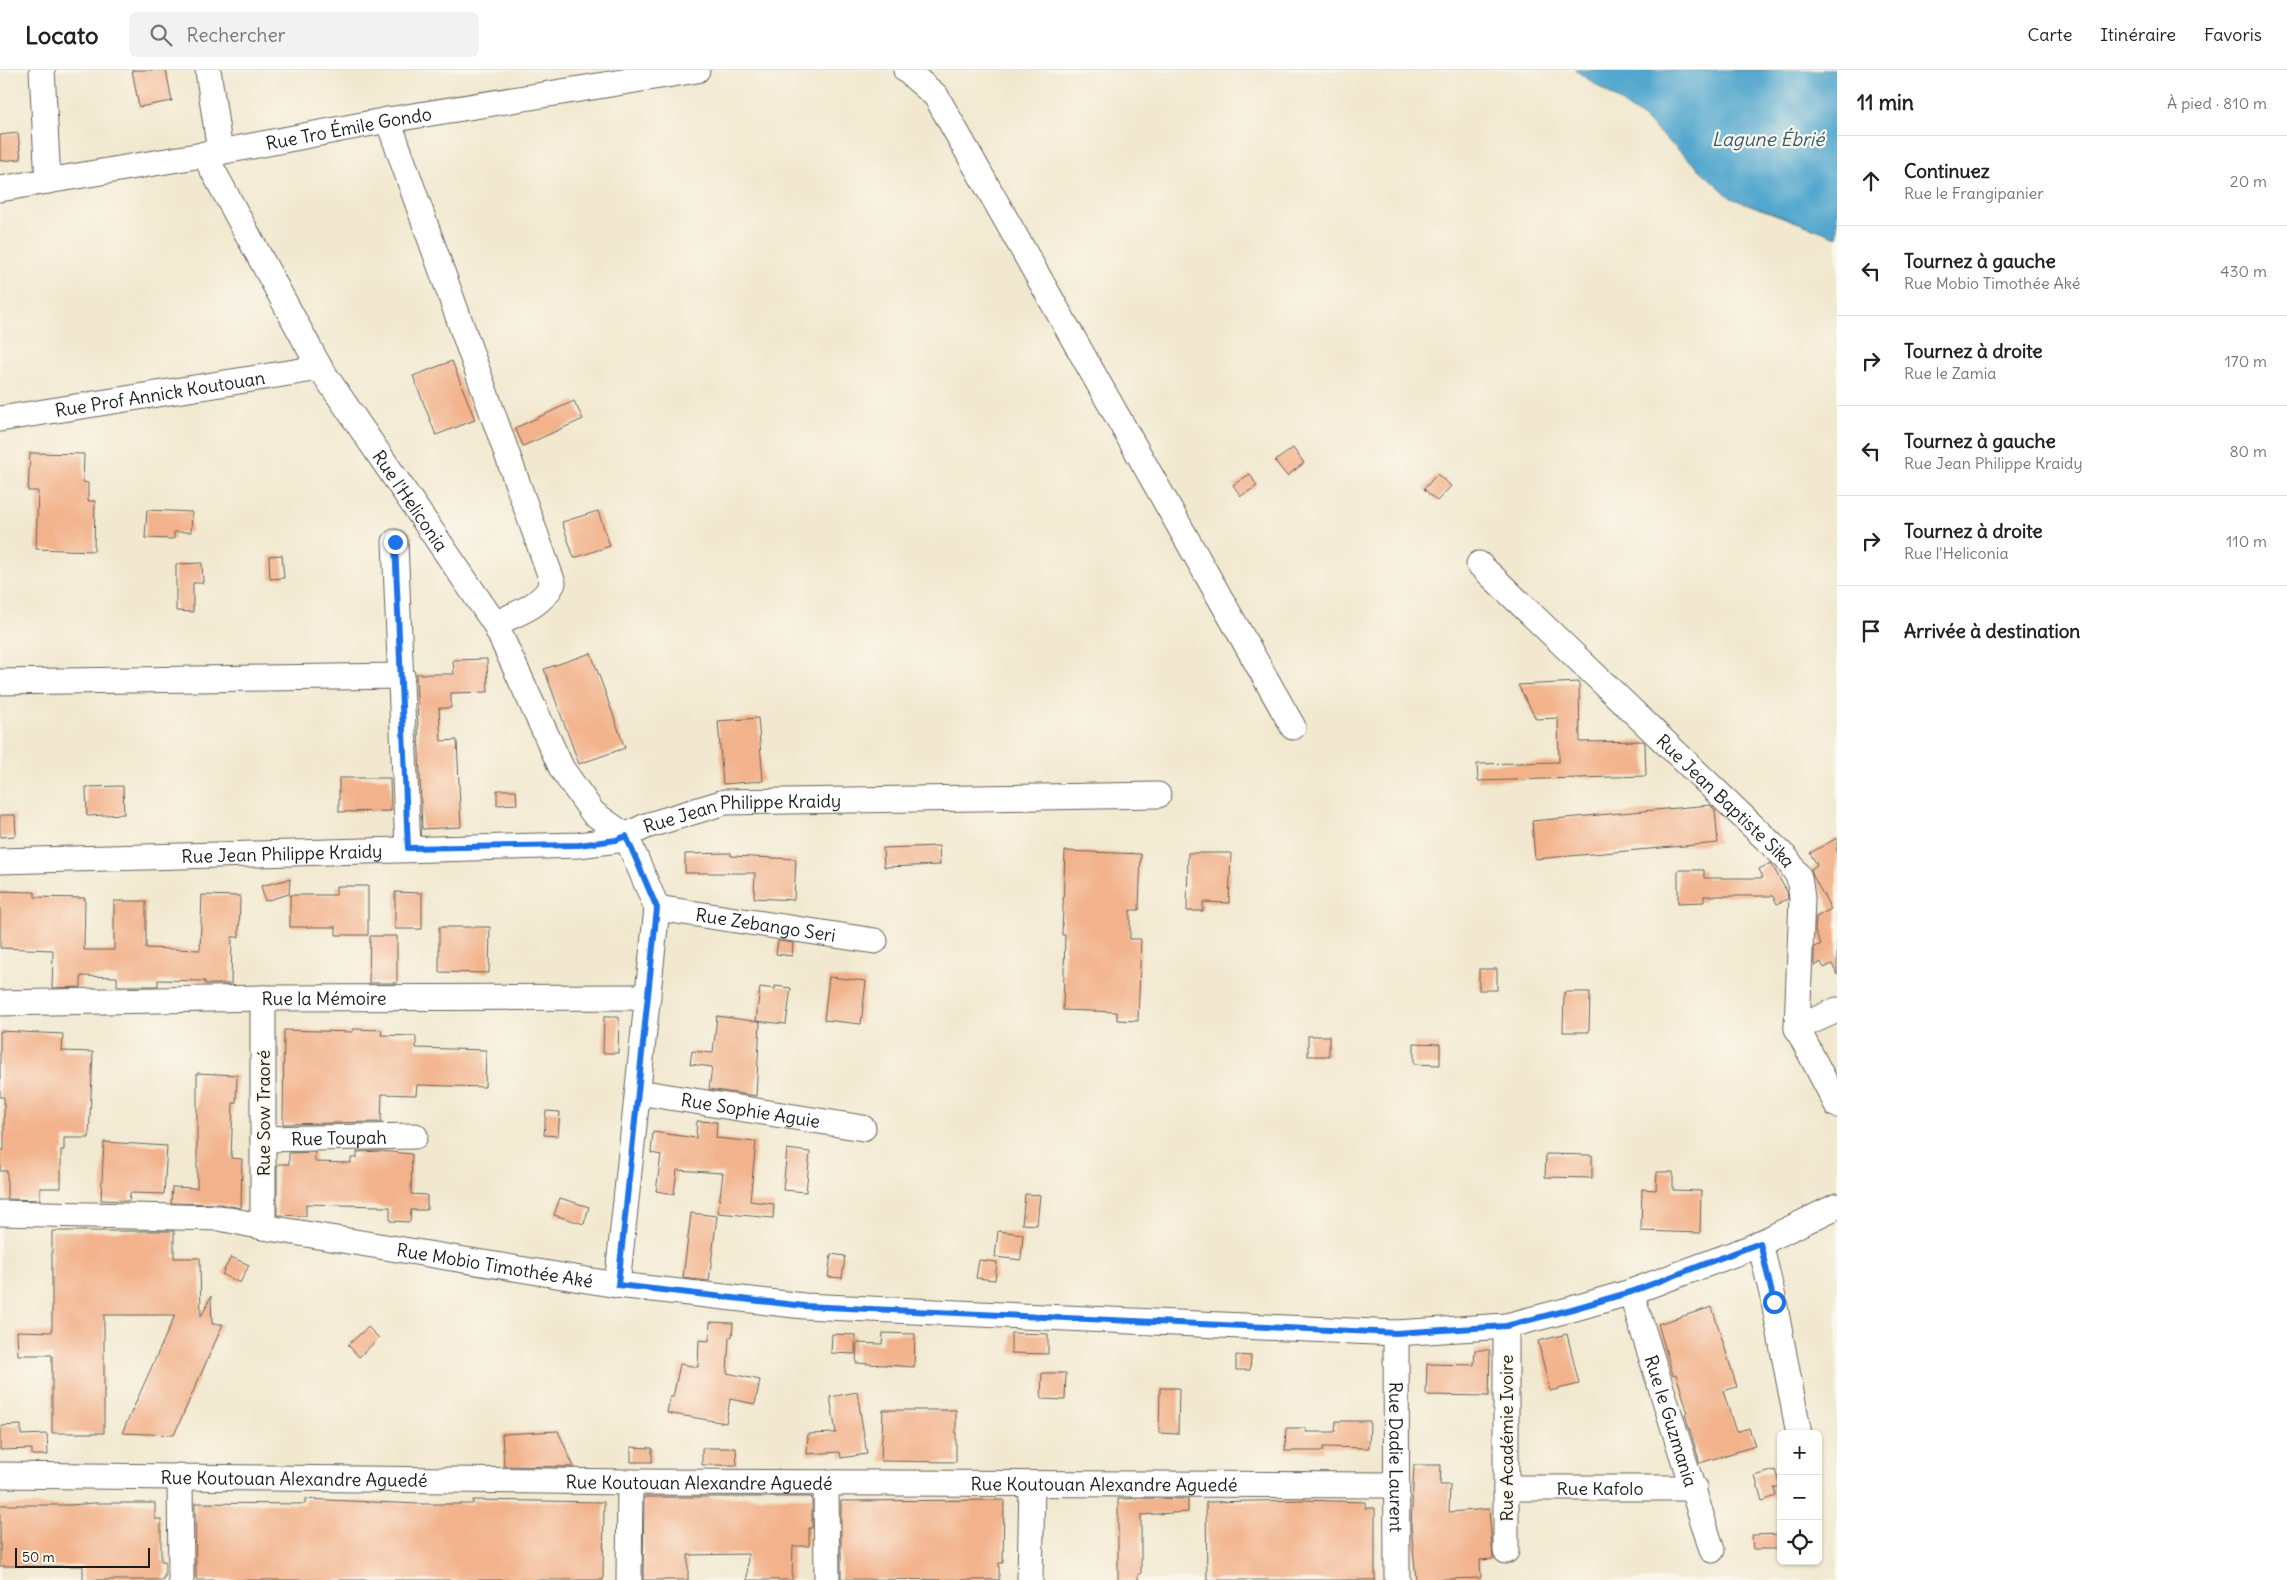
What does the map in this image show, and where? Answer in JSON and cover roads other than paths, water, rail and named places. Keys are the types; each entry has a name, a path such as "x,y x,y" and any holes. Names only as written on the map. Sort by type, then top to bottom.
{"street":[{"path":"42,70 48,181"},
{"path":"208,70 212,153"},
{"name":"Rue Tro Émile Gondo","path":"0,188 212,153 388,120 697,70"},
{"path":"906,70 936,96 1293,727"},
{"path":"388,120 553,583 548,594 540,601 495,624"},
{"name":"Rue l'Heliconia","path":"212,153 320,368 393,478 495,624 562,769 593,814 626,836"},
{"name":"Rue Prof Annick Koutouan","path":"0,419 320,368"},
{"name":"Rue l'Heliconia","path":"395,542 408,848"},
{"name":"Rue Jean Baptiste Sika","path":"1479,564 1788,859 1799,876 1802,898 1797,1028 1837,1105"},
{"path":"0,682 402,676"},
{"name":"Rue Jean Philippe Kraidy","path":"0,861 408,848 579,845 616,840 646,826 725,802 1158,795"},
{"path":"618,1285 657,908 626,836"},
{"name":"Rue Zebango Seri","path":"657,908 874,941"},
{"name":"Rue la Mémoire","path":"0,1003 263,998 648,997"},
{"name":"Rue Sow Traoré","path":"263,998 263,1227"},
{"path":"1797,1028 1837,1010"},
{"name":"Rue Sophie Aguie","path":"638,1092 863,1128"},
{"name":"Rue Toupah","path":"264,1139 415,1136"},
{"name":"Rue Mobio Timothée Aké","path":"0,1213 220,1218 263,1227 618,1285 804,1306 1396,1333 1506,1326 1631,1292 1760,1243 1837,1206"},
{"path":"1760,1243 1774,1302 1798,1430"},
{"name":"Rue le Guzmania","path":"1631,1292 1712,1550"},
{"name":"Rue Académie Ivoire","path":"1506,1326 1506,1551"},
{"name":"Rue Dadie Laurent","path":"1396,1333 1397,1580"},
{"name":"Rue Koutouan Alexandre Aguedé","path":"0,1474 630,1482 1397,1485"},
{"path":"180,1476 181,1580"},
{"path":"629,1580 630,1482"},
{"path":"826,1483 827,1580"},
{"path":"1030,1580 1032,1484"},
{"name":"Rue Kafolo","path":"1506,1488 1694,1488"}],"water":[{"name":"Lagune Ébrié","path":"1575,70 1837,70 1837,237 1731,198 1643,118"}]}
